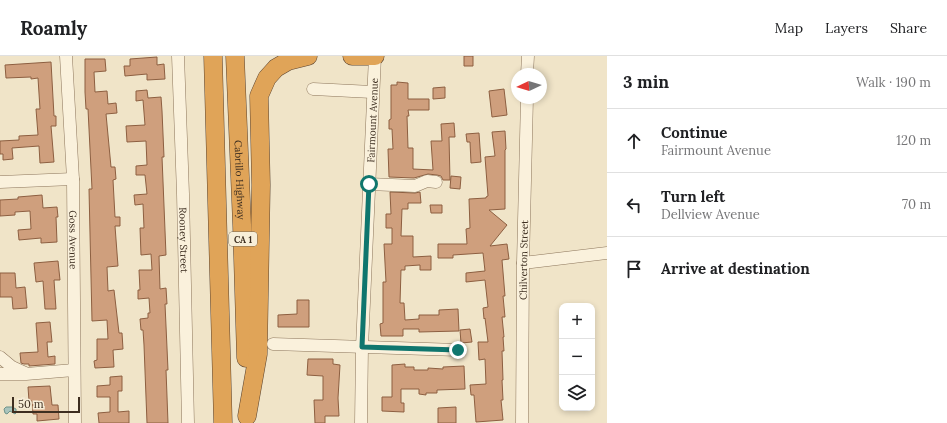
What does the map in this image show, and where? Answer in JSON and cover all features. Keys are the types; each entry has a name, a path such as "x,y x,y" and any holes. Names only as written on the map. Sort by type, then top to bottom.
{"highway":[{"path":"202,56 214,129"},
{"name":"CA 1","path":"213,56 223,423"},
{"name":"Cabrillo Highway","path":"235,56 242,225 247,420"},
{"path":"247,420 258,354 261,185 259,96 267,78 276,68 288,61 308,56"},
{"path":"352,56 374,56"}],"street":[{"name":"Goss Avenue","path":"66,56 73,179 75,423"},
{"name":"Rooney Street","path":"178,56 183,194 188,423"},
{"name":"Fairmount Avenue","path":"361,423 362,347 374,56"},
{"path":"527,68 528,56"},
{"path":"313,88 372,92"},
{"name":"Chilverton Street","path":"522,423 523,263 527,104"},
{"path":"0,182 73,179"},
{"path":"369,184 415,186 427,181 436,182"},
{"path":"523,263 607,253"},
{"path":"273,344 458,350"},
{"path":"0,357 12,367 26,374"},
{"path":"0,374 26,374 74,370"}],"water":[{"path":"6,407 16,409 16,413 15,414 10,411 7,414 5,413 4,409"}],"building":[{"path":"464,56 473,56 473,66 464,66"},
{"path":"157,57 157,65 164,64 165,79 147,80 147,74 125,76 124,66 130,66 130,59"},
{"path":"85,59 105,59 106,71 94,72 95,92 107,91 108,104 116,103 117,113 106,114 111,167 115,167 116,179 113,180 115,217 120,217 120,226 115,226 118,266 107,267 108,291 114,290 119,333 122,333 123,349 113,350 114,367 95,368 94,361 97,360 97,339 108,339 107,320 92,321 89,189 92,189 88,109 86,109 85,92"},
{"path":"51,62 54,116 56,116 56,126 51,126 54,162 40,163 39,146 12,148 13,159 3,160 3,154 0,154 0,141 19,140 19,136 38,135 36,109 40,109 38,78 6,78 5,65"},
{"path":"397,82 408,83 408,99 429,99 429,110 408,110 408,148 413,148 413,169 433,170 431,141 442,141 441,124 454,123 455,137 449,137 450,180 443,180 441,176 428,174 414,178 389,177 388,149 393,149 392,129 389,129 389,120 391,119 391,85 397,85"},
{"path":"445,87 445,98 433,99 433,88"},
{"path":"504,89 507,115 492,117 489,91"},
{"path":"147,90 148,98 161,97 162,111 164,157 162,157 166,255 159,256 160,289 166,288 167,304 165,304 168,370 166,370 168,423 147,423 143,330 141,330 140,319 148,318 148,313 150,313 149,298 138,299 138,290 140,290 139,270 152,270 151,254 141,255 140,228 144,228 143,204 135,205 134,195 147,194 145,175 136,175 136,166 147,165 146,141 127,142 126,126 145,125 143,100 136,101 136,91"},
{"path":"505,131 505,209 489,210 507,225 490,246 507,244 509,259 502,260 505,296 503,296 505,317 502,317 504,351 502,351 503,400 501,400 503,420 476,422 474,395 471,395 470,385 486,384 485,359 479,360 478,342 488,342 483,308 488,307 485,280 466,282 466,273 485,271 483,253 453,255 453,258 438,258 438,244 467,244 466,229 470,228 469,199 486,198 488,196 485,157 495,156 492,132"},
{"path":"479,133 481,162 471,163 470,142 467,142 466,134"},
{"path":"451,176 461,177 460,189 450,188"},
{"path":"390,192 420,192 421,203 408,203 408,209 402,209 401,236 413,236 413,257 431,256 431,270 420,270 420,265 405,266 405,270 401,270 400,303 404,303 405,320 419,319 419,315 439,315 439,310 458,309 459,331 419,332 419,329 403,329 403,336 381,336 380,324 383,323 383,282 386,282 384,244 392,244 392,228 386,228 386,214 391,214"},
{"path":"42,195 43,208 57,207 57,242 41,243 41,238 19,240 18,230 31,229 30,211 15,212 15,215 0,216 0,200"},
{"path":"430,205 442,205 442,213 431,213"},
{"path":"58,261 60,280 54,280 56,309 45,309 43,281 36,282 34,263"},
{"path":"0,273 15,273 16,288 25,287 27,308 13,309 12,297 0,297"},
{"path":"297,300 309,300 309,327 278,327 278,315 297,314"},
{"path":"50,322 52,342 47,342 48,357 55,356 55,364 29,366 29,364 21,363 20,353 38,352 36,323"},
{"path":"470,329 472,342 461,343 460,330"},
{"path":"308,359 333,359 333,364 340,365 338,398 339,416 325,416 325,423 315,423 314,400 323,400 323,376 307,375"},
{"path":"405,364 405,367 414,367 414,370 428,370 428,368 443,369 443,367 464,366 465,389 437,390 437,393 426,393 426,395 419,394 419,389 401,389 401,403 404,403 404,412 382,411 382,397 392,397 392,365"},
{"path":"122,376 122,391 118,391 118,412 129,411 129,423 99,423 98,413 110,412 110,397 97,397 97,386 110,385 110,377"},
{"path":"50,386 52,405 58,405 59,419 37,421 37,414 33,414 32,401 29,401 28,387"},
{"path":"456,407 456,423 438,423 438,408"}],"route":[{"path":"369,184 362,347 458,350"}]}
